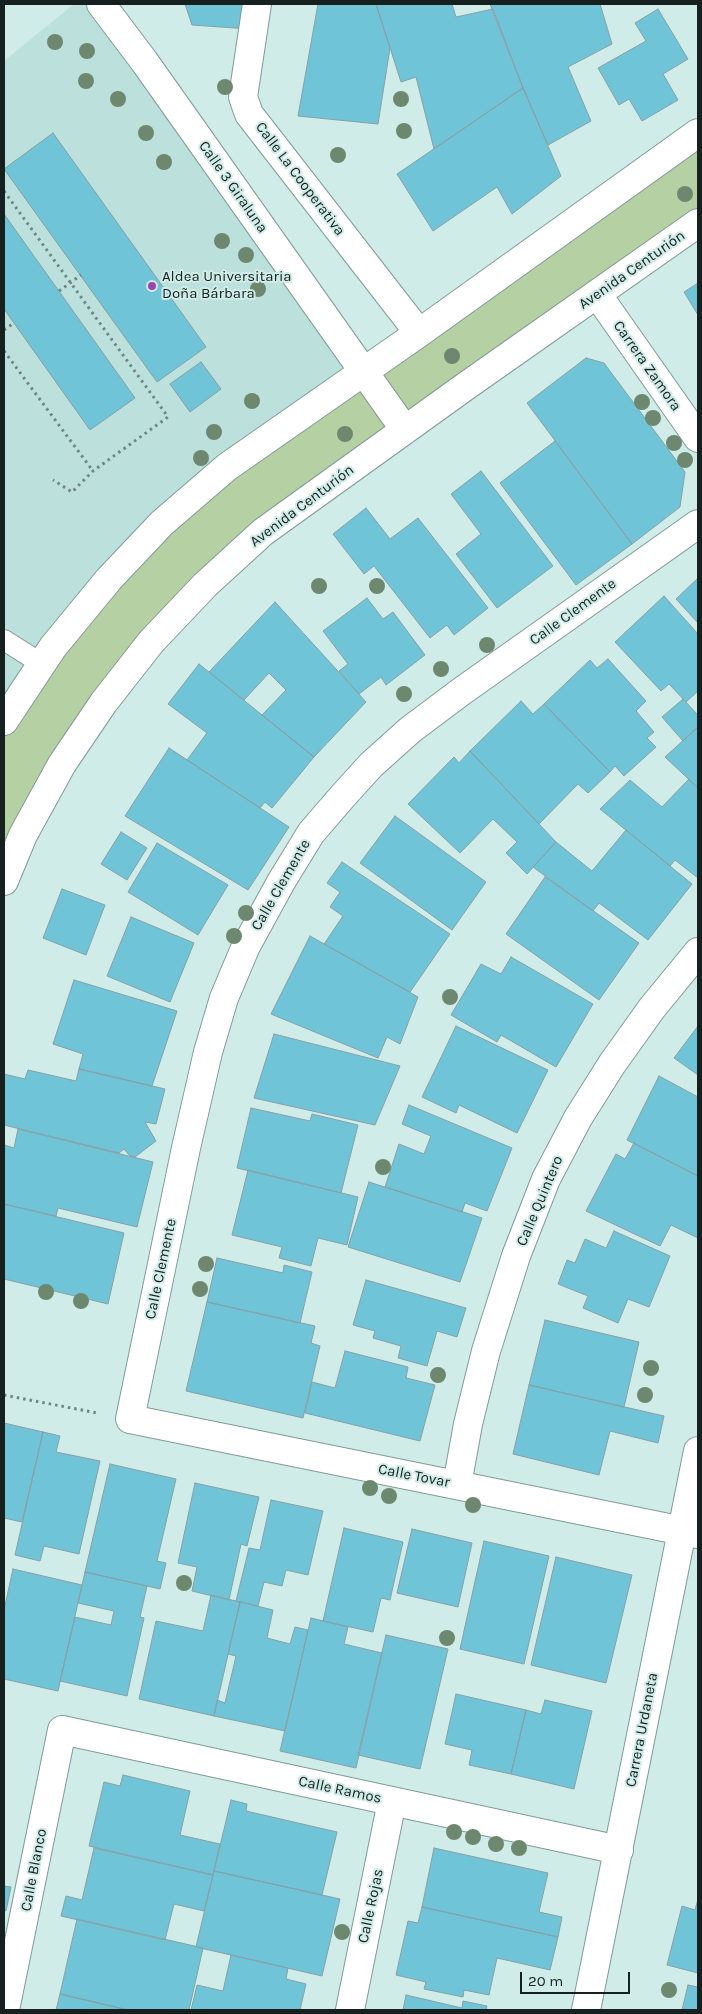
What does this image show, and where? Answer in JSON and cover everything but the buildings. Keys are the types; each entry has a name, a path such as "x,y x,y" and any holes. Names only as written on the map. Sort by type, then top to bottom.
{"street":[{"name":"Calle 3 Giraluna","path":"101,4 144,61 405,430"},
{"name":"Calle La Cooperativa","path":"257,4 243,97 250,114 418,333"},
{"path":"4,721 53,647 109,579 162,523 227,466 418,333 698,133"},
{"name":"Avenida Centurión","path":"4,881 23,835 62,764 104,702 151,642 204,585 263,532 698,223"},
{"name":"Carrera Zamora","path":"597,294 698,438"},
{"name":"Calle Clemente","path":"130,1419 186,1148 208,1052 224,998 246,946 281,882 312,833 370,765 410,730 698,524"},
{"name":"Calle Quintero","path":"457,1485 468,1424 486,1351 516,1256 546,1179 578,1118 612,1064 652,1008 698,952"},
{"name":"Calle Tovar","path":"130,1419 690,1533"},
{"name":"Carrera Urdaneta","path":"586,2010 619,1850 690,1533 698,1450"},
{"name":"Calle Ramos","path":"62,1730 619,1850"},
{"name":"Calle Blanco","path":"5,2010 62,1730"},
{"name":"Calle Rojas","path":"350,2010 392,1801"}],"lane":[{"path":"4,640 42,664"}],"path":[{"path":"4,191 168,417 93,471 72,492 53,480"},
{"path":"59,291 81,275"},
{"path":"4,330 14,323"},
{"path":"4,351 93,471"},
{"path":"4,1395 130,1419"}],"shaded area":[{"name":"Aldea Universitaria Doña Bárbara","path":"74,4 97,4 360,370 4,715 4,61"}],"green space":[{"path":"698,133 698,223 263,532 151,642 4,881 4,721 162,523"}],"place":[{"name":"Aldea Universitaria Doña Bárbara","path":"152,286"}]}
